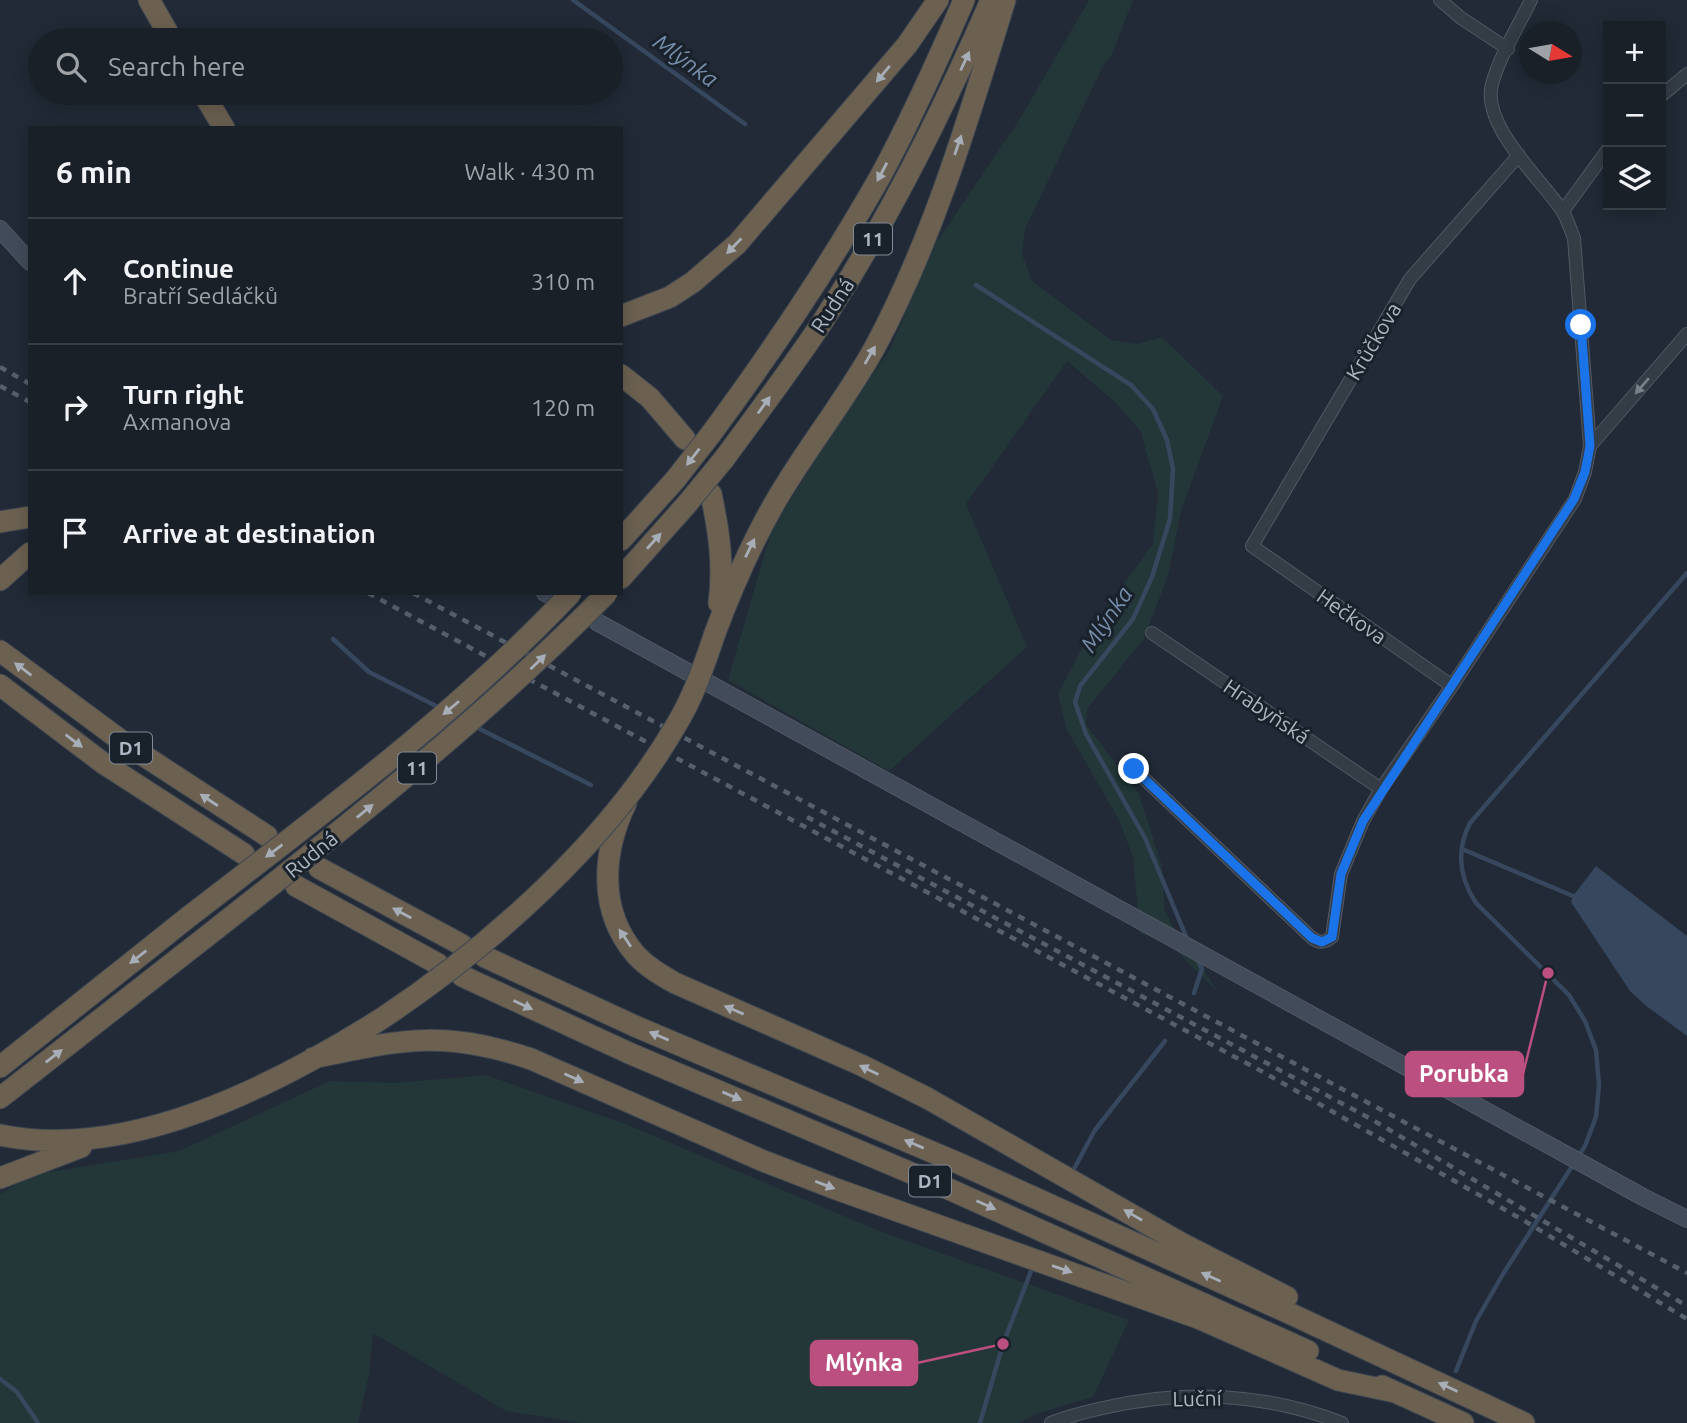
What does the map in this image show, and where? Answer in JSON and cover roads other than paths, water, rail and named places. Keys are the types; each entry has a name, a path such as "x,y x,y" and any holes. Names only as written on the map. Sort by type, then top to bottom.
{"highway":[{"path":"149,0 165,28"},
{"path":"623,315 670,297 704,274 737,244 890,66 938,0"},
{"name":"Rudná","path":"623,538 675,480 711,434 803,305 842,243 915,108 964,0"},
{"name":"Rudná","path":"623,576 724,460 822,321 901,190 936,122 991,0"},
{"path":"0,1178 50,1157 120,1134 158,1125 230,1099 313,1058 381,1019 434,983 500,929 578,853 634,786 676,725 698,680 740,568 761,527 860,372 898,303 953,160 1005,0"},
{"path":"205,105 214,126"},
{"path":"208,105 222,126"},
{"path":"623,377 650,398 685,439"},
{"path":"711,495 720,543 721,568 715,633"},
{"path":"0,522 28,517"},
{"path":"0,580 28,555"},
{"name":"Rudná","path":"0,1067 300,831 467,694 569,595"},
{"name":"Rudná","path":"0,1098 341,831 484,712 605,595"},
{"name":"D1","path":"0,651 122,742 267,836"},
{"name":"D1","path":"0,685 103,763 244,854"},
{"path":"634,786 621,813 610,849 607,871 610,909 617,926 637,956 675,984 861,1065 927,1098 1181,1243 1311,1309 1406,1368"},
{"path":"319,868 462,945"},
{"path":"296,886 438,964"},
{"name":"D1","path":"485,957 637,1027 970,1169 1524,1423"},
{"name":"D1","path":"462,976 629,1053 951,1190 1463,1423"},
{"path":"313,1058 390,1042 438,1039 468,1041 498,1048 531,1059 761,1160 908,1216 1186,1313 1338,1380 1395,1392"},
{"path":"0,1135 26,1140 74,1140 120,1134"}],"street":[{"path":"1440,0 1461,18 1508,49"},
{"path":"1134,769 1312,938 1322,942 1332,937 1341,874 1363,821 1381,789 1574,499 1585,472 1590,446 1574,239 1563,211 1502,134 1491,98 1491,86 1531,0"},
{"path":"1666,92 1687,74"},
{"name":"Krůčkova","path":"1252,546 1410,279 1520,155"},
{"path":"1563,211 1603,156"},
{"path":"0,229 28,260"},
{"path":"1590,446 1687,334"},
{"name":"Hečkova","path":"1252,546 1452,686"},
{"path":"597,622 1554,1149 1687,1219"},
{"name":"Hrabyňská","path":"1152,633 1381,789"},
{"name":"Luční","path":"1051,1423 1080,1413 1147,1399 1223,1396 1275,1402 1342,1423"}],"water":[{"path":"1596,866 1687,936 1687,1036 1630,991 1571,902"}],"waterway":[{"name":"Mlýnka","path":"573,0 612,28"},
{"name":"Mlýnka","path":"623,36 745,124"},
{"name":"Mlýnka","path":"976,285 1131,385 1153,409 1167,440 1173,469 1170,519 1152,577 1133,619 1080,686 1075,702 1086,734 1145,838 1188,941"},
{"path":"1456,1371 1476,1321 1585,1146 1596,1117 1599,1085 1596,1050 1585,1021 1569,995 1476,903 1463,873 1463,843 1470,823 1687,573"},
{"path":"333,639 369,672 440,708"},
{"path":"476,727 591,785"},
{"path":"1462,849 1573,896"},
{"name":"Mlýnka","path":"1194,993 1202,969 1197,958"},
{"name":"Mlýnka","path":"1074,1169 1095,1130 1165,1041"},
{"name":"Mlýnka","path":"980,1423 1003,1344 1033,1266"},
{"path":"0,1379 17,1392 38,1423"}],"railway":[{"path":"0,367 28,383"},
{"path":"0,386 28,401"},
{"path":"372,595 1263,1072 1523,1220 1687,1319"},
{"path":"417,595 1687,1273"},
{"path":"807,817 1371,1119 1687,1306"}],"place":[{"name":"Porubka","path":"1548,973"},
{"name":"Mlýnka","path":"1003,1344"}]}
